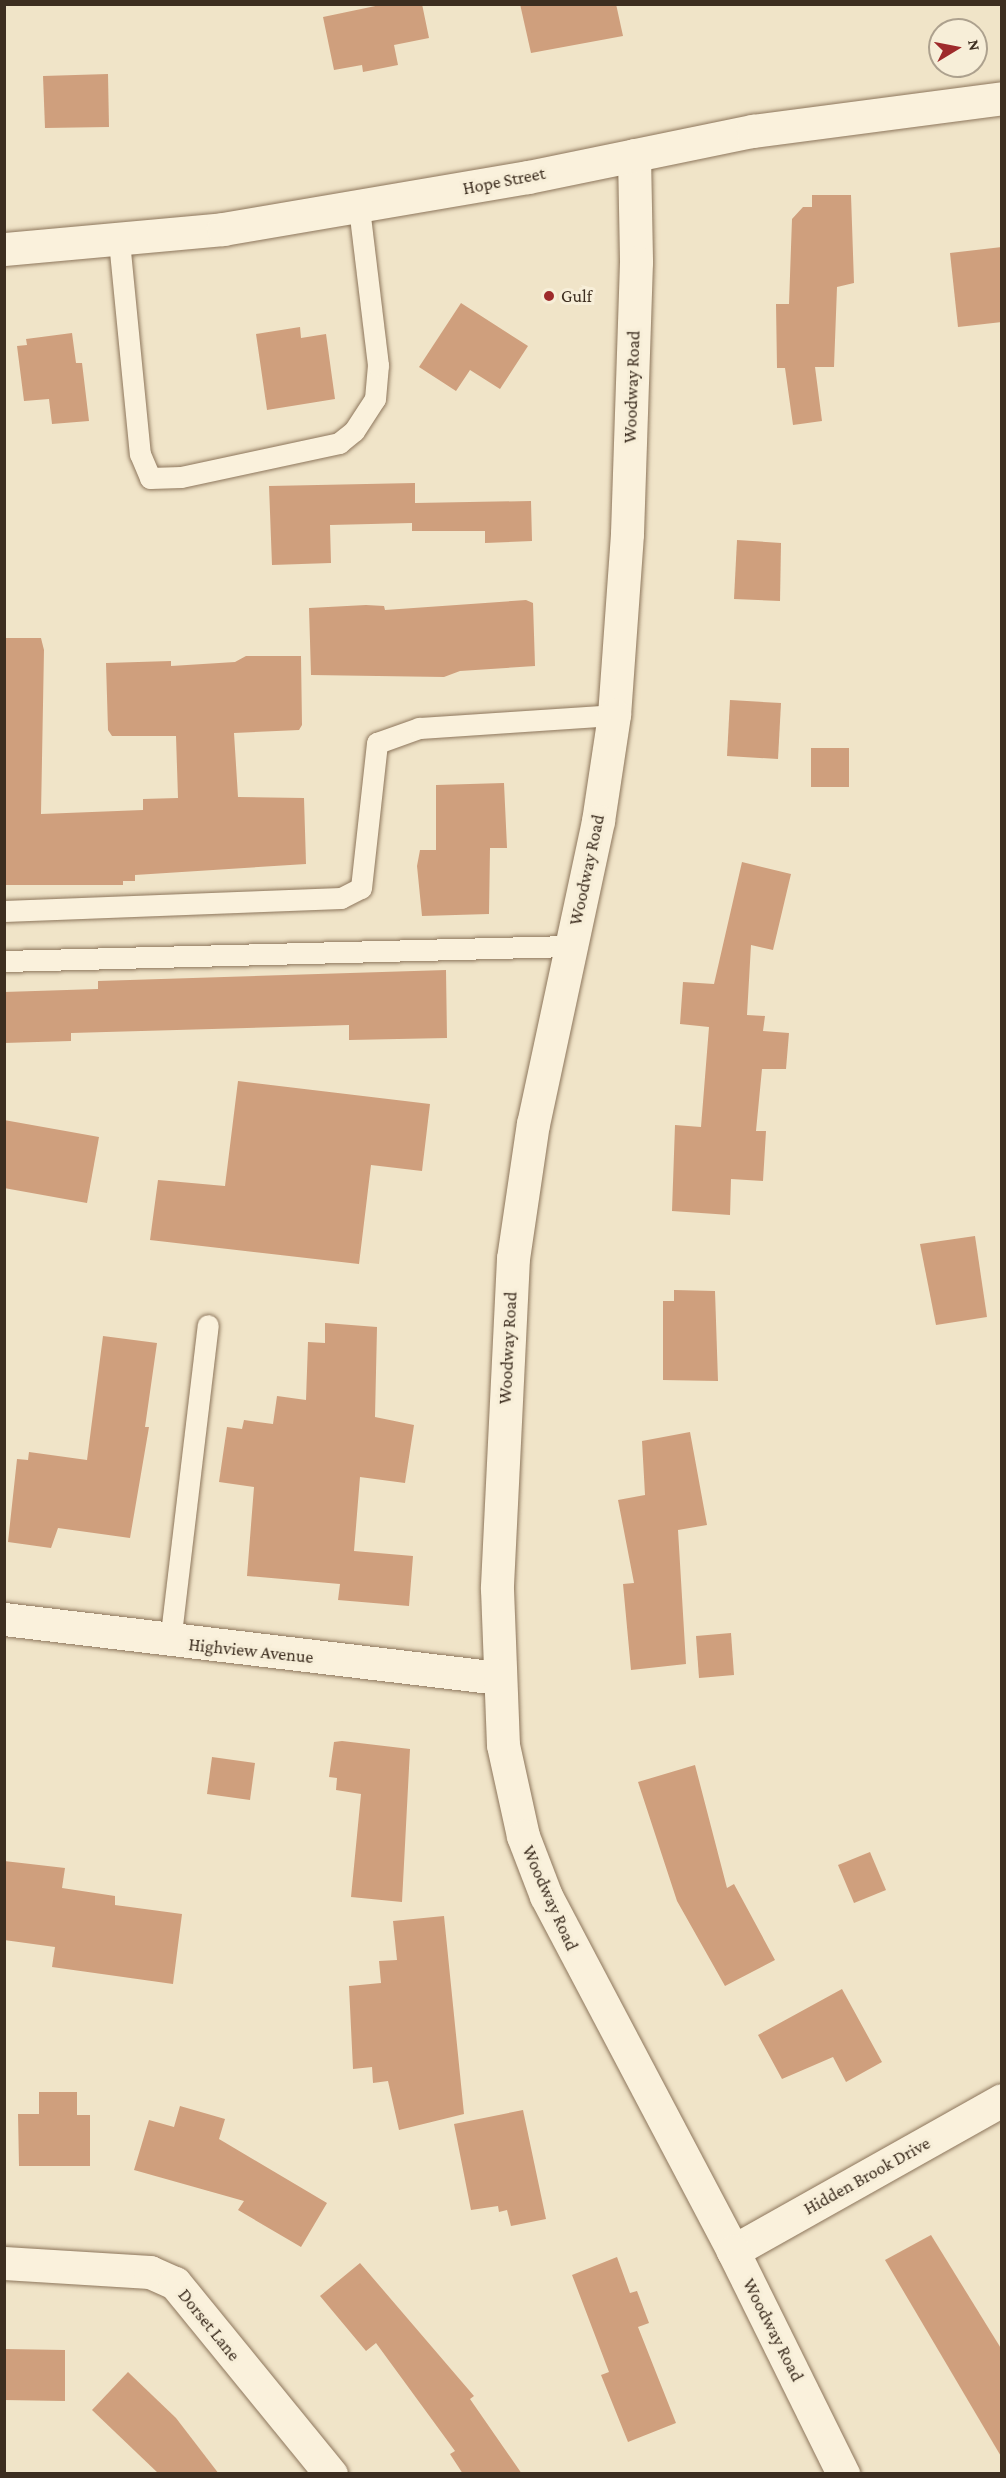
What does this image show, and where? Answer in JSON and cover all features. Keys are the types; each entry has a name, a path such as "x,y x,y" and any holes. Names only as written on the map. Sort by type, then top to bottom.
{"street":[{"name":"Hope Street","path":"4,249 119,241 360,208 845,117 1002,98"},
{"name":"Woodway Road","path":"634,155 636,262 627,534 614,715 598,821 533,1123 513,1258 497,1589 497,1678 513,1797 533,1867 733,2251 843,2474"},
{"name":"Highview Avenue","path":"4,1619 170,1642 497,1678"},
{"name":"Hidden Brook Drive","path":"733,2251 1002,2100"},
{"name":"Dorset Lane","path":"4,2263 150,2272 175,2283 331,2474"}],"lane":[{"path":"119,241 140,454 150,478 181,477 339,443 354,431 375,399 378,365 360,208"},
{"path":"4,911 341,898 362,888 377,743 419,728 614,715"},
{"path":"4,961 572,946"},
{"path":"170,1642 208,1324"}],"building":[{"path":"385,4 422,4 429,38 394,45 398,65 363,72 362,65 334,70 323,17"},
{"path":"520,4 616,4 623,36 531,53"},
{"path":"108,74 109,127 45,128 43,76"},
{"path":"812,195 851,195 854,283 837,287 834,367 815,367 822,421 793,425 785,368 777,368 776,304 789,304 792,219 803,207 812,207"},
{"path":"1002,247 1002,322 958,327 950,253"},
{"path":"461,303 528,346 500,389 470,370 456,391 419,367"},
{"path":"300,327 301,338 326,334 335,399 267,410 256,334"},
{"path":"72,333 76,363 82,363 89,421 52,424 49,399 24,401 17,346 27,345 26,339"},
{"path":"415,483 415,503 531,501 532,541 485,543 485,531 412,531 412,523 330,525 331,563 272,565 269,486"},
{"path":"737,540 781,543 780,601 734,599"},
{"path":"526,600 533,603 535,666 460,671 444,677 311,675 309,608 366,605 384,606 385,610"},
{"path":"4,638 41,638 44,650 41,814 143,810 143,799 178,798 176,736 112,736 108,730 106,663 171,661 171,666 235,662 246,656 301,656 302,725 299,730 234,733 238,797 304,798 306,864 135,875 135,881 123,881 123,885 4,885"},
{"path":"730,700 781,703 778,759 727,756"},
{"path":"811,748 849,748 849,787 811,787"},
{"path":"504,783 507,848 490,848 489,914 422,916 417,866 420,850 436,850 436,785"},
{"path":"742,862 791,874 773,950 751,945 747,1015 765,1016 763,1031 789,1033 786,1069 762,1069 756,1131 766,1131 763,1181 731,1179 730,1215 672,1211 675,1125 701,1127 709,1027 680,1024 683,982 714,984"},
{"path":"446,970 447,1038 349,1040 349,1025 71,1033 71,1041 4,1043 4,992 98,989 98,981"},
{"path":"238,1081 430,1104 422,1171 371,1165 359,1264 150,1240 158,1180 225,1186"},
{"path":"4,1120 99,1137 87,1203 4,1188"},
{"path":"975,1236 987,1317 936,1325 920,1244"},
{"path":"674,1290 715,1291 718,1381 663,1380 663,1301 674,1301"},
{"path":"325,1323 377,1327 375,1417 414,1425 405,1483 360,1477 354,1551 413,1556 409,1606 338,1600 340,1584 247,1576 254,1487 219,1482 227,1427 242,1429 244,1420 273,1424 277,1396 306,1400 308,1342 325,1343"},
{"path":"103,1336 157,1343 145,1427 149,1427 130,1538 58,1528 51,1548 8,1542 17,1459 28,1460 29,1452 87,1460"},
{"path":"690,1432 707,1525 678,1530 686,1664 631,1670 623,1584 634,1583 618,1500 645,1495 642,1441"},
{"path":"731,1633 734,1675 699,1678 696,1636"},
{"path":"334,1742 410,1749 402,1902 351,1897 361,1794 336,1790 337,1778 329,1777"},
{"path":"212,1757 255,1763 250,1800 207,1794"},
{"path":"695,1765 727,1888 734,1884 775,1960 725,1986 677,1901 638,1782"},
{"path":"870,1852 886,1890 854,1903 838,1865"},
{"path":"4,1861 65,1868 62,1888 115,1896 115,1905 182,1914 173,1984 52,1967 55,1947 4,1940"},
{"path":"444,1916 464,2114 399,2130 388,2081 373,2083 372,2067 353,2069 349,1986 381,1983 379,1961 397,1960 393,1921"},
{"path":"842,1989 882,2062 846,2082 833,2057 782,2079 758,2035"},
{"path":"39,2092 77,2092 77,2115 90,2115 90,2166 19,2166 18,2114 39,2114"},
{"path":"180,2106 225,2119 219,2139 327,2203 301,2247 238,2210 244,2201 134,2170 149,2120 174,2127"},
{"path":"523,2110 546,2219 511,2226 507,2210 499,2212 498,2206 471,2210 454,2124"},
{"path":"931,2235 1002,2350 1002,2458 885,2260"},
{"path":"617,2257 630,2293 637,2291 649,2323 638,2327 676,2423 628,2442 601,2375 609,2372 572,2275"},
{"path":"360,2263 474,2396 470,2399 522,2474 463,2474 450,2454 455,2451 376,2343 366,2351 320,2296"},
{"path":"4,2349 65,2350 65,2401 4,2400"},
{"path":"128,2372 176,2418 219,2474 159,2474 92,2410"}],"place":[{"name":"Gulf","path":"549,296"}]}
